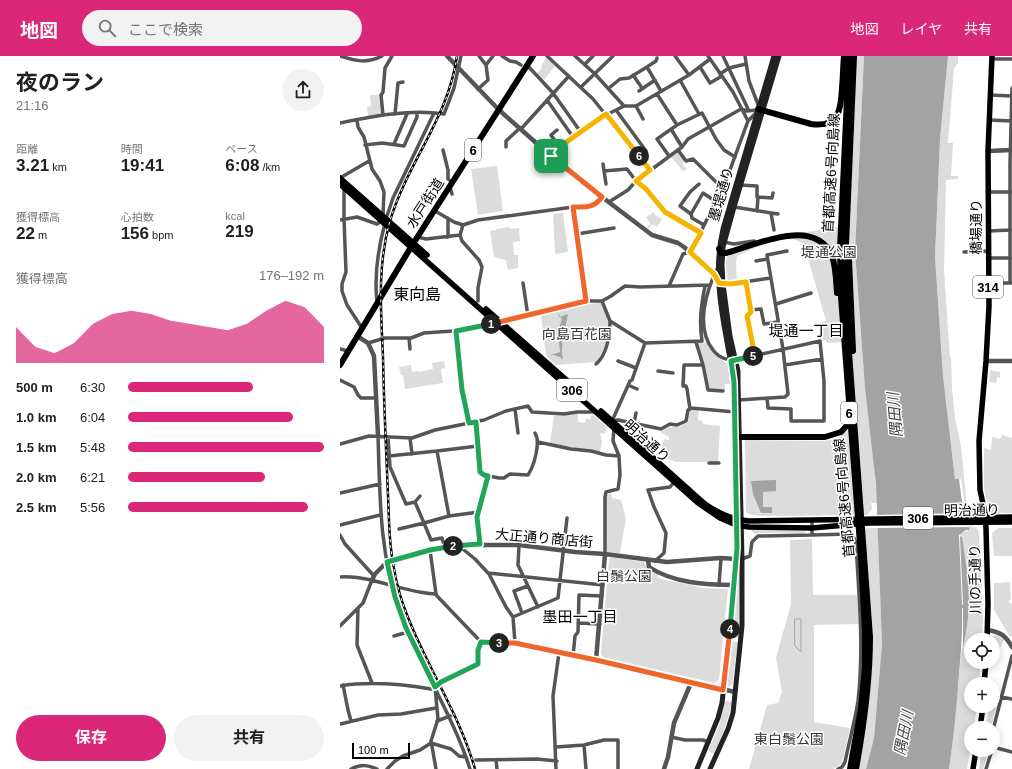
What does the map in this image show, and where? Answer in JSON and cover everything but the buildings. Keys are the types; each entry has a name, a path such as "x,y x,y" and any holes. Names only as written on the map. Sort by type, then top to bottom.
{"highway":[{"name":"水戸街道","path":"340,365 412,245 452,188 524,65 533,56"},
{"path":"760,110 818,125 829,123 840,111 842,104 844,56"},
{"name":"首都高速6号向島線","path":"849,56 840,249 840,297 861,557 865,632 865,668 861,708 851,750 850,769"},
{"name":"首都高速6号向島線","path":"855,56 850,130 845,298 870,637 867,701 856,769"},
{"path":"740,437 825,437 841,432 852,419 856,410 856,399 850,300 848,197"},
{"path":"721,251 730,252 777,238 803,236 818,240 827,247 834,263 843,336"}],"main road":[{"name":"墨堤通り","path":"710,769 730,721 735,692 742,626 739,559 740,437 738,371 726,337 718,267 721,251 740,186 774,56"},
{"name":"墨堤通り","path":"721,284 723,229 760,110 779,56"},
{"name":"橋場通り","path":"986,519 980,490 979,441 986,360 988,282 988,151 992,57"},
{"name":"明治通り","path":"340,178 384,220 705,504 739,523 812,520 967,520 1012,517"},
{"name":"明治通り","path":"342,185 384,220"},
{"name":"明治通り","path":"412,245 478,301 614,428 708,511 720,518 760,528 812,528 869,521"},
{"name":"墨堤通り","path":"733,360 735,412 740,437"},
{"name":"明治通り","path":"986,519 1012,522"},
{"name":"川の手通り","path":"986,519 988,633"},
{"name":"墨堤通り","path":"697,769 718,718 723,690 734,585 739,559"},
{"path":"973,769 975,757"}],"street":[{"path":"340,56 355,61 374,60 382,56 389,60"},
{"path":"383,115 381,95 383,92 385,68 392,56"},
{"path":"448,56 499,110 551,156 652,235 678,244 690,252 714,274 721,284 771,278"},
{"path":"340,123 383,115 417,113 444,114 454,88 459,68 460,56"},
{"path":"478,89 488,80 486,65 479,56"},
{"path":"486,65 493,56"},
{"path":"502,56 510,61 524,65 553,93 580,131"},
{"path":"575,56 609,88 624,106"},
{"path":"585,64 593,56"},
{"path":"581,87 613,56"},
{"path":"675,56 689,75"},
{"path":"724,56 749,111"},
{"path":"745,56 749,81 760,110"},
{"path":"549,57 581,87 606,114 650,170"},
{"path":"609,88 620,79 630,78 656,61 657,57"},
{"path":"992,57 1012,59"},
{"path":"551,156 559,147 573,136 606,114 624,106 636,106 689,75 709,58 733,92 748,121"},
{"path":"700,67 710,83 729,68 746,64"},
{"path":"647,67 661,91"},
{"path":"634,75 640,90 655,80"},
{"path":"506,147 506,142 569,76"},
{"path":"680,80 699,114 702,113 724,150 734,157"},
{"path":"395,114 398,83 403,82"},
{"path":"988,282 1010,283 1012,88"},
{"path":"657,94 677,125"},
{"path":"990,95 1012,96"},
{"path":"547,100 573,136"},
{"path":"636,106 643,119"},
{"path":"616,110 646,151 639,156"},
{"path":"609,202 628,190 636,181 680,148 688,139 741,110 760,110"},
{"path":"669,286 683,254 690,252 701,233 727,178 748,121 760,110"},
{"path":"365,145 382,142 404,146 417,117 417,113"},
{"path":"342,219 357,217 377,224 384,220 434,113"},
{"path":"394,144 407,114"},
{"path":"669,156 657,139 677,125 699,114"},
{"path":"357,120 358,127 364,137 369,161 384,192 384,220 376,281 377,303"},
{"path":"989,120 1011,121"},
{"path":"671,129 686,161 693,159 716,182 723,186"},
{"path":"557,130 551,135 559,147"},
{"path":"443,150 448,170 448,179 452,188"},
{"path":"988,151 1011,150"},
{"path":"340,178 369,161"},
{"path":"603,164 606,184"},
{"path":"604,171 627,169 636,181 646,189 665,212 701,233"},
{"path":"699,184 690,192 680,206 691,214 692,218 704,225"},
{"path":"342,185 342,219 346,272 342,284 342,291 347,305 362,328"},
{"path":"740,186 757,186 757,211"},
{"path":"988,192 1011,192"},
{"path":"691,214 703,193 715,201"},
{"path":"758,197 772,198 773,193"},
{"path":"435,211 463,225 478,220 597,204 602,197"},
{"path":"573,207 586,301"},
{"path":"734,207 778,214"},
{"path":"771,213 773,229 779,226"},
{"path":"448,218 448,237"},
{"path":"463,225 460,235 462,241 479,260 482,267 478,288 478,301"},
{"path":"577,234 614,228"},
{"path":"988,231 1011,230"},
{"path":"418,237 426,239 460,235"},
{"path":"724,242 734,244 754,241"},
{"path":"739,400 788,396 783,349 767,259 767,255 786,251"},
{"path":"964,252 988,253 989,258 1011,258"},
{"path":"756,260 767,259"},
{"path":"718,267 710,285 704,317 707,340 717,355 723,359 733,360 820,341 824,390 824,421 791,421 791,409 768,408 767,398"},
{"path":"746,282 751,312 747,316 755,356"},
{"path":"522,283 528,316"},
{"path":"368,343 385,338 410,338 424,333 456,331 528,316 586,301 602,301 625,286 710,285"},
{"path":"610,321 646,343 702,341 700,309 705,286"},
{"path":"776,304 811,293"},
{"path":"596,364 599,362 607,345 610,333 610,321 602,301"},
{"path":"750,310 761,309 764,324 778,322"},
{"path":"456,331 462,390 469,423"},
{"path":"357,336 368,343 374,360 380,514 392,586 398,607 408,632 450,716 470,769"},
{"path":"410,338 410,349"},
{"path":"696,342 708,390 723,391"},
{"path":"612,421 628,385 632,380 646,343"},
{"path":"340,349 348,351"},
{"path":"785,365 822,359"},
{"path":"986,360 1012,361"},
{"path":"618,361 636,368"},
{"path":"612,421 618,420 661,429 670,424 677,425 686,421 688,410 690,409 687,389 686,386 684,386 684,365 702,365"},
{"path":"658,372 674,372"},
{"path":"340,380 354,387 361,398 376,398"},
{"path":"628,385 637,389"},
{"path":"340,444 363,437 419,437 435,430 476,422 528,406 532,412 553,414 597,412"},
{"path":"515,409 518,433"},
{"path":"690,409 735,412"},
{"path":"634,423 636,413"},
{"path":"476,422 480,472 488,476 504,478 510,474 528,475 533,465 538,442 535,433"},
{"path":"596,660 605,554 605,497 606,492 618,489 620,474 619,456 614,441 614,428"},
{"path":"388,437 390,467 406,504 415,502 420,496"},
{"path":"410,438 412,454"},
{"path":"538,442 571,449 619,456"},
{"path":"389,456 478,446"},
{"path":"437,451 449,516"},
{"path":"709,463 719,462"},
{"path":"480,544 477,517 488,476"},
{"path":"655,561 664,553 666,533 648,490 670,487 674,482"},
{"path":"340,493 380,484"},
{"path":"415,502 431,540 442,538 444,548"},
{"path":"399,529 449,516 478,512"},
{"path":"340,525 380,514"},
{"path":"513,617 558,598 567,518"},
{"path":"812,520 812,535"},
{"path":"739,559 750,556 752,542 758,536 848,534 855,539 861,621 861,659 851,750 844,765 838,769"},
{"path":"340,535 345,544 373,578"},
{"name":"大正通り商店街","path":"387,562 430,550 458,545 480,544 519,545 655,561 675,562 721,558 739,559"},
{"path":"458,545 475,559 488,573 513,617 515,643"},
{"path":"519,545 518,565 538,607"},
{"path":"430,550 437,596 481,642 515,643 735,692"},
{"path":"719,585 721,558"},
{"path":"648,560 649,567 661,574 700,583 734,585"},
{"path":"340,626 366,598 373,578 380,568 387,562"},
{"path":"488,573 603,585"},
{"path":"340,577 352,576 373,578 392,586 427,594 436,594"},
{"path":"522,613 514,592 528,586"},
{"path":"573,656 575,636 578,632 579,595 602,596"},
{"path":"358,608 357,645 372,683"},
{"path":"578,623 600,624"},
{"path":"988,630 1003,634 1008,639 1012,647"},
{"path":"394,636 408,632"},
{"path":"351,721 342,686 372,683 431,689 441,682 478,664 478,650 481,642"},
{"path":"556,769 557,761 553,696 559,653"},
{"path":"995,721 1012,656"},
{"path":"664,769 674,723 691,683"},
{"path":"435,687 437,721 431,743 436,769"},
{"path":"1001,697 1012,699"},
{"path":"340,724 378,715 401,714 436,708"},
{"path":"437,721 450,716"},
{"path":"671,737 685,740 703,740 709,742"},
{"path":"556,747 584,745 604,740 618,740 618,769"},
{"path":"387,769 403,756 420,750 431,743 451,749 459,756 466,757"},
{"path":"584,745 587,769 591,769"},
{"path":"845,762 852,762 856,760 855,754 850,753 851,750"},
{"path":"1000,750 1012,752"},
{"path":"986,769 990,757"},
{"path":"476,760 557,761"},
{"path":"496,760 497,769"},
{"path":"351,769 362,765 377,769"}],"green space":[{"name":"堤通公園","path":"842,56 864,56 855,251 865,388 874,460 877,503 871,503 872,509 867,515 761,516 748,514 746,512 745,440 824,441 835,439 848,431 853,430 849,321 838,322 842,342 827,343 826,340 822,341 822,322 826,321 805,248 802,243 793,239 780,240 765,244 737,256 737,282 728,282 726,265 728,255 778,238 844,226 850,108 841,108"},
{"path":"948,56 958,56 958,63 954,68 948,143 953,143 951,176 958,176 958,179 946,180 944,271 952,389 955,418 961,446 967,508 980,508 980,513 966,512 961,479 955,479 943,376 935,257 940,139"},
{"path":"546,58 555,66 544,80 537,73 542,68 541,66"},
{"path":"370,95 379,95 381,114 368,116 367,107 371,106"},
{"path":"678,152 685,161 682,164 687,169 683,171 671,157"},
{"path":"497,166 503,211 478,215 471,169"},
{"path":"654,212 655,215 662,219 657,227 652,224 649,229 647,228 650,224 646,217"},
{"path":"563,213 568,252 555,254 553,214"},
{"path":"510,227 510,229 519,228 520,241 513,242 514,255 518,255 518,268 508,270 506,260 494,257 490,231"},
{"name":"向島百花園","path":"601,303 610,324 606,344 598,360 596,362 556,365 546,356 541,315 586,304"},
{"path":"706,342 715,354 728,364 730,384 725,384 725,391 709,389 698,343"},
{"path":"444,361 445,368 441,369 443,383 405,389 403,375 401,375 399,367 411,365 412,372 419,372 433,369 432,363"},
{"path":"990,370 1000,372 1000,378 997,377 996,383 989,382"},
{"path":"692,409 699,410 698,420 702,421 703,424 720,426 718,462 676,462 667,458 667,455 660,451 664,439 669,440 669,437 660,432 670,427 678,427 688,422"},
{"path":"578,413 578,422 585,423 586,418 590,420 592,414 608,428 606,429 606,433 600,434 602,441 600,453 550,443 554,416 564,416"},
{"path":"1002,435 1012,438 1012,513 991,513 984,489 984,448 991,450 992,437 1000,439"},
{"path":"611,493 612,498 621,500 626,519 620,553 607,552 606,496"},
{"path":"969,526 976,527 979,531 983,617 982,633 966,633 969,611 968,583 962,537 959,534 969,530"},
{"path":"878,528 882,644 874,738 866,769 854,769 859,743 861,529"},
{"path":"998,528 1012,528 1012,556 994,556 992,533"},
{"path":"751,530 806,531 804,533 755,534"},
{"name":"東白鬚公園","path":"812,539 813,595 857,595 859,624 814,625 814,722 850,728 842,763 833,769 749,769 767,705 778,703 782,692 776,658 791,604 790,540"},
{"name":"白鬚公園","path":"611,557 644,562 648,568 659,575 657,577 661,579 704,588 728,589 719,680 714,683 603,657 601,654 609,560"},
{"path":"738,572 740,572 739,638 732,638"},
{"path":"1010,582 1011,600 1008,601 1012,604 1012,636 1010,637 994,610 994,583"},
{"path":"1000,637 1004,640 1000,648"},
{"path":"964,641 964,669 980,669 980,677 964,677 964,713 976,713 975,721 964,721 964,757 969,757 967,769 949,769 954,727 961,656"},
{"path":"731,642 738,642 732,685 728,687 727,685"},
{"path":"725,701 732,702 720,741 714,754 708,751 720,723"},
{"path":"988,713 995,713 993,721 987,721"},
{"path":"981,757 987,757 983,769 979,769"}],"water":[{"name":"隅田川","path":"864,56 948,56 940,139 935,257 943,376 955,479 959,479 963,510 967,514 969,527 969,530 966,530 959,535 962,605 960,536 962,537 966,567 969,609 963,647 962,608 962,637 949,769 866,769 874,738 882,644 876,484 865,388 855,251"},
{"path":"568,314 561,340 562,359 550,354 560,352 559,342 561,334 559,328 562,319 560,317"},
{"path":"776,480 776,491 763,492 763,507 772,507 772,513 761,513 753,494 751,481"}],"pier":[{"path":"967,513 968,527 876,528 875,515"}],"waterway":[{"path":"795,619 801,619 801,652 795,646 795,619"}],"tunnel":[{"path":"450,716 456,714"},
{"path":"466,759 476,760"}],"railway":[{"path":"457,56 452,79 445,100 406,180 390,221 383,255 381,306 390,532 395,575 404,607 412,628 451,707 475,769"}],"district":[{"name":"東向島","path":"417,294"},
{"name":"堤通一丁目","path":"806,331"},
{"name":"墨田一丁目","path":"580,617"}],"route":[{"path":"606,114 650,170 636,181 646,189 665,212 701,233 690,252 714,274 719,283 730,284 746,282 751,312 747,316 755,356 731,361 734,382 737,548 723,690 596,660 515,643 481,642 478,650 478,664 441,682 435,687 418,654 398,607 387,562 430,550 458,545 480,544 477,517 488,476 480,472 476,422 469,423 462,390 456,331 467,330 586,301 573,207 597,204 602,197 551,156 558,148 580,131 606,114"}]}
